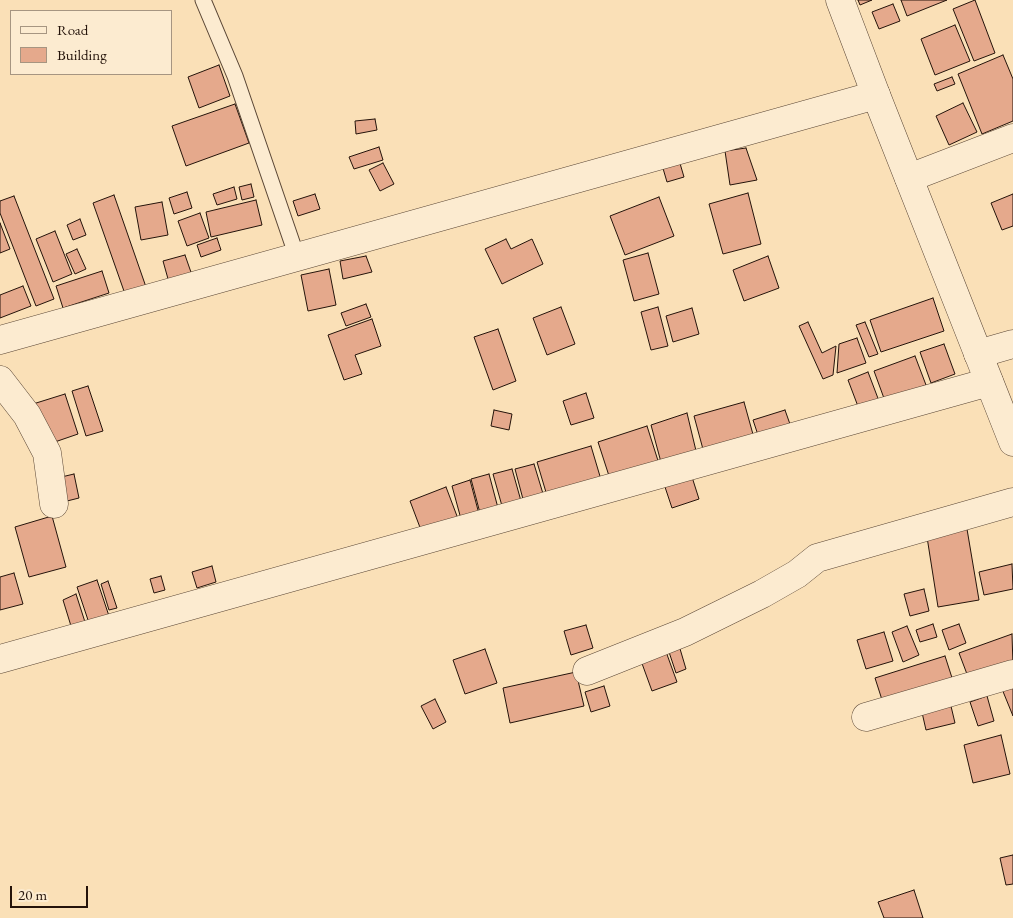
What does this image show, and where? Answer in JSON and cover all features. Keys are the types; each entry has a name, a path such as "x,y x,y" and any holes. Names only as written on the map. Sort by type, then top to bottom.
{"street":[{"path":"840,0 908,178 1013,442"},
{"path":"0,340 876,95"},
{"path":"908,178 1013,138"},
{"path":"978,354 1013,344"},
{"path":"0,380 27,415 46,453 54,504"},
{"path":"0,659 989,382"},
{"path":"587,671 685,632 762,594 797,574 817,558 1013,502"},
{"path":"866,717 1013,674"}],"lane":[{"path":"203,0 235,76 297,257"}],"building":[{"path":"858,0 872,0 860,5"},
{"path":"901,0 947,0 907,16"},
{"path":"975,0 995,53 974,61 953,9"},
{"path":"893,4 900,21 879,29 872,12"},
{"path":"955,25 970,61 935,75 921,39"},
{"path":"1003,55 1013,79 1013,121 982,134 958,74"},
{"path":"219,65 230,96 199,108 188,77"},
{"path":"952,77 955,84 937,91 934,84"},
{"path":"963,103 977,132 949,145 936,116"},
{"path":"235,104 249,143 186,166 172,126"},
{"path":"375,119 377,130 356,134 355,121"},
{"path":"379,147 383,160 354,169 349,157"},
{"path":"746,148 757,180 730,185 725,151"},
{"path":"679,160 684,177 667,182 662,165"},
{"path":"383,163 394,184 380,191 369,170"},
{"path":"251,184 254,197 242,200 239,187"},
{"path":"234,187 237,199 217,205 213,194"},
{"path":"187,192 192,208 174,214 169,198"},
{"path":"748,193 761,244 723,254 709,204"},
{"path":"315,194 320,209 298,216 293,201"},
{"path":"1013,194 1013,226 1002,230 991,203"},
{"path":"114,195 146,287 125,294 93,203"},
{"path":"14,196 54,299 36,306 0,213 0,201"},
{"path":"659,197 674,236 625,255 610,216"},
{"path":"256,200 262,225 211,237 206,212"},
{"path":"162,202 168,235 141,240 135,207"},
{"path":"200,213 209,238 187,246 178,221"},
{"path":"80,219 86,235 73,240 67,225"},
{"path":"0,223 10,249 0,253"},
{"path":"55,231 72,274 53,282 36,239"},
{"path":"217,238 221,250 201,257 197,245"},
{"path":"506,239 511,249 532,239 543,264 502,284 485,249"},
{"path":"77,249 86,269 75,274 66,254"},
{"path":"648,253 659,294 634,301 623,260"},
{"path":"185,255 193,278 170,286 163,261"},
{"path":"366,256 372,272 343,279 340,261"},
{"path":"768,256 779,288 744,301 733,270"},
{"path":"329,269 336,305 308,311 301,275"},
{"path":"102,271 109,293 63,308 56,286"},
{"path":"23,286 31,306 0,318 0,295"},
{"path":"933,298 944,331 881,352 870,320"},
{"path":"366,304 371,317 346,326 341,313"},
{"path":"561,307 575,344 547,355 533,318"},
{"path":"658,307 668,346 651,350 641,312"},
{"path":"692,308 699,334 673,342 666,316"},
{"path":"372,319 381,346 355,355 362,374 344,380 328,335"},
{"path":"808,322 822,353 836,346 833,375 823,379 799,326"},
{"path":"865,322 878,354 869,357 856,325"},
{"path":"498,329 516,381 493,390 474,337"},
{"path":"857,338 866,363 837,373 839,344"},
{"path":"944,344 955,374 931,383 920,352"},
{"path":"915,356 926,385 885,401 874,371"},
{"path":"868,372 879,401 859,409 848,380"},
{"path":"88,386 103,431 86,436 72,391"},
{"path":"586,393 594,418 571,425 563,401"},
{"path":"65,394 78,434 46,445 33,404"},
{"path":"744,402 754,438 704,453 694,416"},
{"path":"494,410 512,414 509,430 491,426"},
{"path":"785,410 791,427 759,438 753,420"},
{"path":"687,413 697,455 662,466 651,425"},
{"path":"647,426 660,467 611,482 598,442"},
{"path":"591,446 602,483 548,499 537,462"},
{"path":"534,464 544,497 524,503 515,469"},
{"path":"512,469 521,501 502,506 493,474"},
{"path":"74,474 79,498 59,503 53,479"},
{"path":"489,474 498,508 480,513 471,479"},
{"path":"692,477 699,499 672,508 665,487"},
{"path":"470,480 479,514 461,519 452,486"},
{"path":"446,487 460,524 424,538 410,501"},
{"path":"52,516 66,567 29,577 15,527"},
{"path":"967,529 979,600 938,607 927,537"},
{"path":"1012,564 1013,589 984,595 979,572"},
{"path":"212,566 216,582 197,588 192,572"},
{"path":"14,573 23,604 0,610 0,577"},
{"path":"161,576 165,590 154,593 150,579"},
{"path":"97,580 110,619 90,626 77,587"},
{"path":"108,581 117,608 109,610 101,584"},
{"path":"924,589 929,611 910,616 904,594"},
{"path":"76,594 85,622 71,626 63,600"},
{"path":"933,624 937,637 920,642 916,630"},
{"path":"959,624 966,643 949,650 942,630"},
{"path":"586,625 593,648 571,655 564,631"},
{"path":"907,626 919,655 903,662 892,632"},
{"path":"884,632 893,661 866,669 857,640"},
{"path":"1012,634 1013,666 970,682 959,653"},
{"path":"678,642 686,669 676,673 667,646"},
{"path":"485,649 497,683 465,694 453,660"},
{"path":"665,649 677,682 652,691 640,658"},
{"path":"945,656 954,684 884,706 875,678"},
{"path":"576,672 584,706 510,723 503,688"},
{"path":"1013,685 1013,716 1002,689"},
{"path":"604,686 610,706 591,712 585,692"},
{"path":"987,696 994,721 978,726 970,702"},
{"path":"435,699 446,722 433,729 421,706"},
{"path":"950,702 955,723 926,730 921,708"},
{"path":"1001,735 1010,774 973,783 964,745"},
{"path":"1013,855 1013,884 1006,885 1000,858"},
{"path":"914,890 923,918 884,918 878,902"}]}
